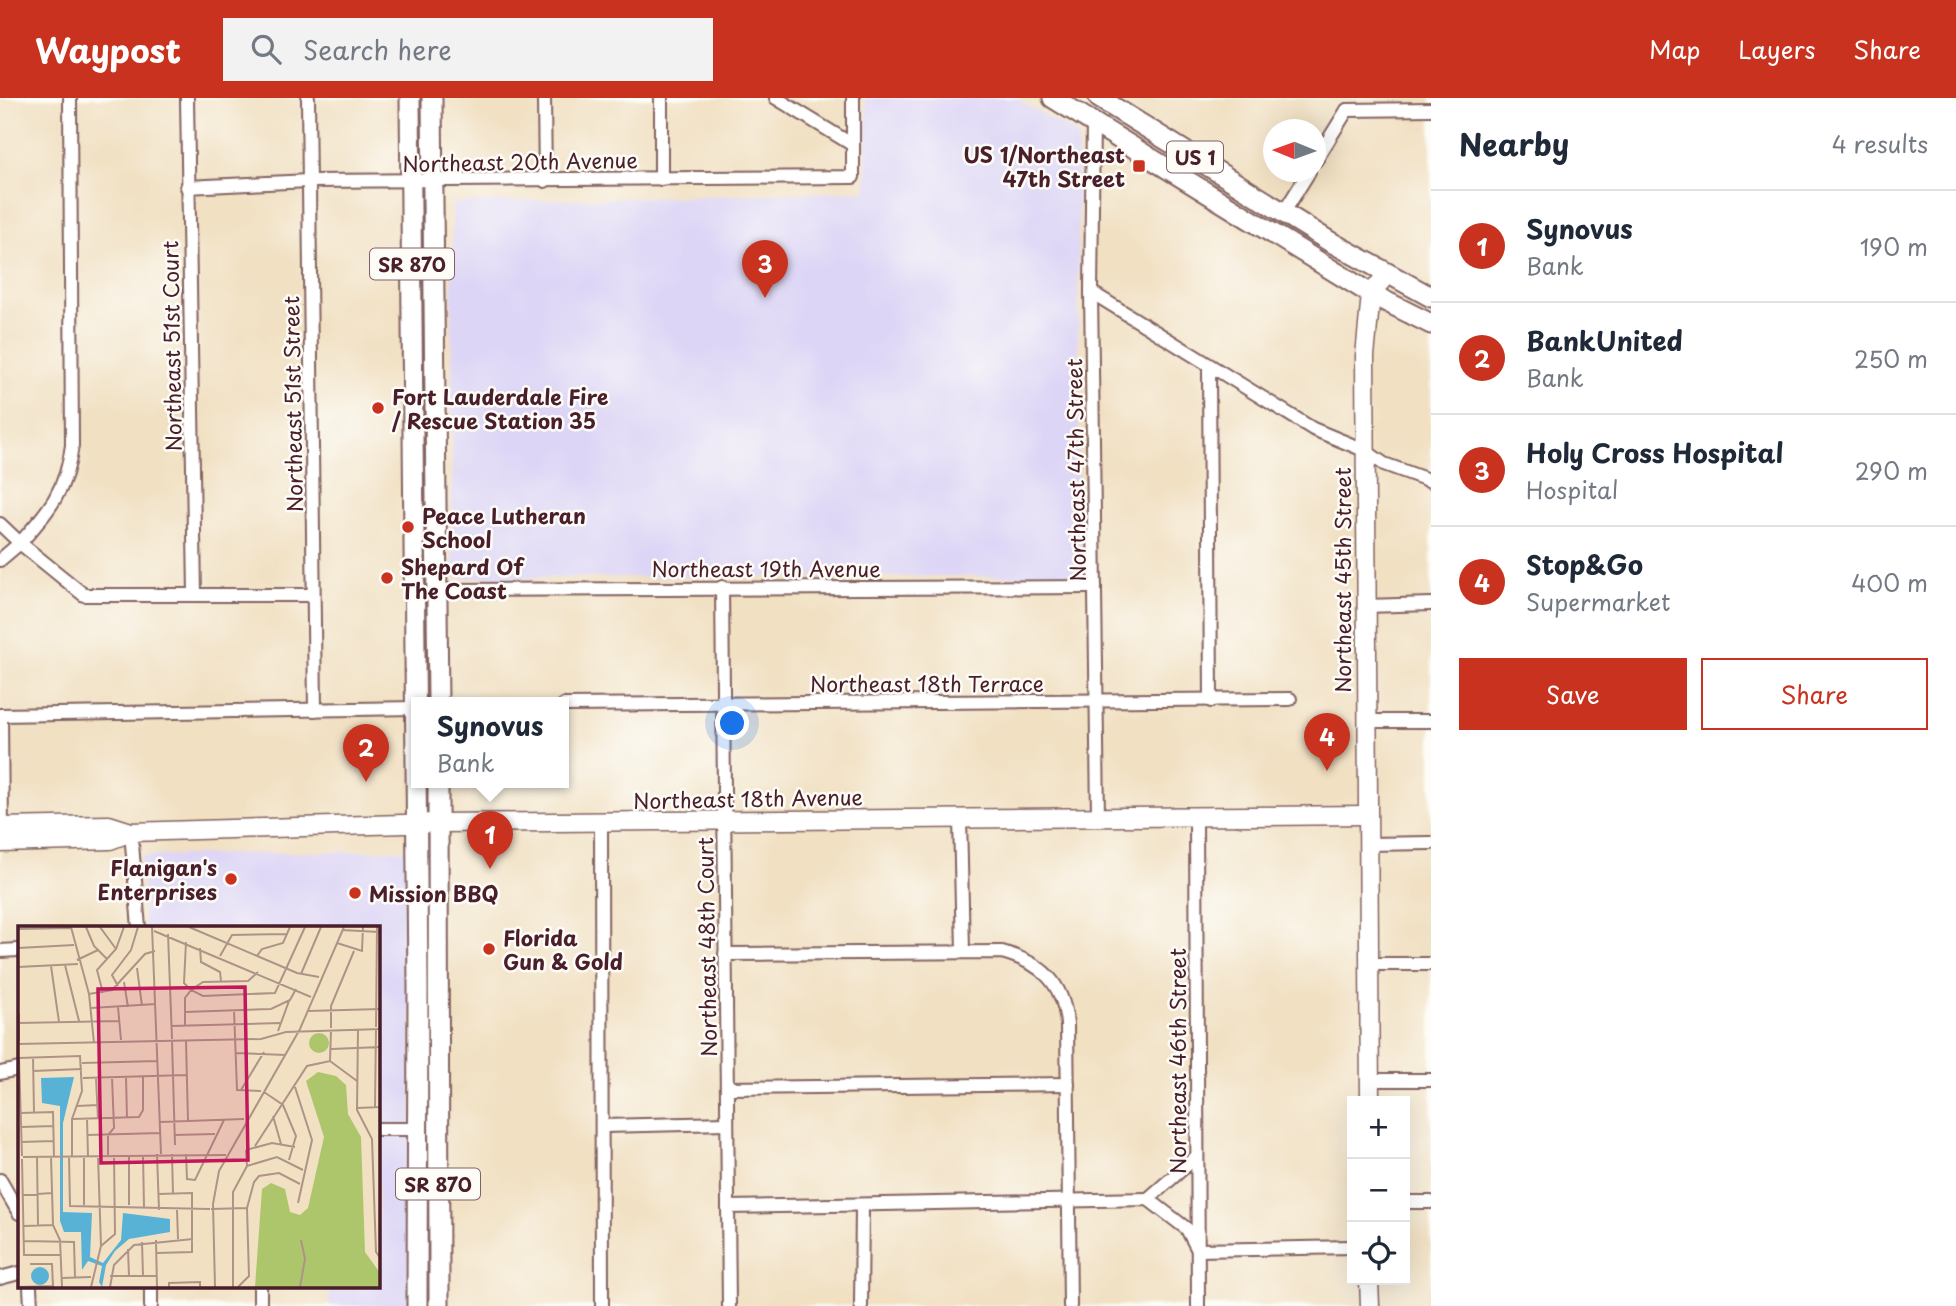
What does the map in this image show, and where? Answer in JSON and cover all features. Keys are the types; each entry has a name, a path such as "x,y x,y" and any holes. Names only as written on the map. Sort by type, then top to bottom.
{"main road":[{"name":"SR 870","path":"410,98 415,697"},
{"name":"SR 870","path":"432,98 438,697"},
{"name":"US 1","path":"1053,98 1371,294 1431,324"},
{"name":"US 1","path":"1099,98 1284,212 1431,298"},
{"path":"1245,217 1264,218 1284,212"},
{"path":"413,428 423,454 435,466"},
{"name":"SR 870","path":"416,788 418,1129 416,1306"},
{"name":"SR 870","path":"438,788 439,1306"}],"street":[{"path":"0,560 48,511 69,471 72,445 70,98"},
{"name":"Northeast 51st Court","path":"187,98 195,594"},
{"name":"Northeast 51st Street","path":"308,98 315,710"},
{"path":"544,98 545,181"},
{"path":"660,98 661,179"},
{"path":"775,98 853,145"},
{"path":"853,98 853,145"},
{"path":"1326,139 1344,104 1431,109"},
{"name":"Northeast 47th Street","path":"1093,122 1091,292 1098,817"},
{"name":"Northeast 20th Avenue","path":"187,187 309,181 432,183 853,177 853,145"},
{"path":"1284,212 1302,182"},
{"path":"1371,294 1387,274"},
{"path":"1091,292 1209,368 1313,429 1364,450 1384,464 1431,481"},
{"name":"Northeast 45th Street","path":"1370,1096 1364,356 1371,294"},
{"path":"1209,368 1211,701"},
{"path":"0,524 19,543 84,595 313,595"},
{"name":"Northeast 48th Court","path":"722,587 729,1306"},
{"name":"Northeast 19th Avenue","path":"436,590 1096,587"},
{"path":"1366,606 1431,604"},
{"name":"Northeast 18th Terrace","path":"569,705 1290,699"},
{"path":"1,835 1,715 411,708"},
{"path":"1366,721 1431,720"},
{"name":"Northeast 18th Avenue","path":"1,835 110,840 131,832 438,823 1366,814"},
{"name":"Northeast 46th Street","path":"1196,816 1198,1306"},
{"path":"960,818 963,951"},
{"path":"601,823 604,1126 602,1306"},
{"path":"131,832 139,926"},
{"path":"1367,844 1431,844"},
{"path":"0,951 18,950"},
{"path":"725,954 1002,952 1029,959 1048,974 1066,1008 1070,1306"},
{"path":"1369,964 1431,964"},
{"path":"0,1073 18,1069"},
{"path":"1370,1080 1431,1080"},
{"path":"727,1088 1068,1084"},
{"path":"604,1126 727,1123"},
{"path":"380,1129 418,1129"},
{"path":"728,1207 862,1207 1147,1199 1196,1157"},
{"path":"0,1180 18,1211"},
{"path":"1147,1199 1187,1229 1198,1250 1347,1247"},
{"path":"1410,1202 1431,1202"},
{"path":"860,1306 862,1207"},
{"path":"0,1278 18,1273"},
{"path":"1369,1285 1370,1306"},
{"path":"30,1288 31,1306"},
{"path":"151,1288 151,1306"},
{"path":"260,1288 260,1306"}],"shaded area":[{"path":"866,98 1015,98 1078,135 1079,576 452,578 452,203 866,191"},
{"path":"411,850 412,1306 329,1306 329,1288 380,1288 380,926 144,926 141,856"}],"place":[{"name":"US 1/Northeast 47th Street","path":"1139,166"},
{"name":"Holy Cross Hospital","path":"765,298"},
{"name":"Fort Lauderdale Fire / Rescue Station 35","path":"378,408"},
{"name":"Peace Lutheran School","path":"408,527"},
{"name":"Shepard Of The Coast","path":"387,578"},
{"name":"Stop&Go","path":"1327,771"},
{"name":"BankUnited","path":"366,782"},
{"name":"Synovus","path":"490,869"},
{"name":"Flanigan's Enterprises","path":"231,879"},
{"name":"Mission BBQ","path":"355,893"},
{"name":"Florida Gun & Gold","path":"489,949"}]}
